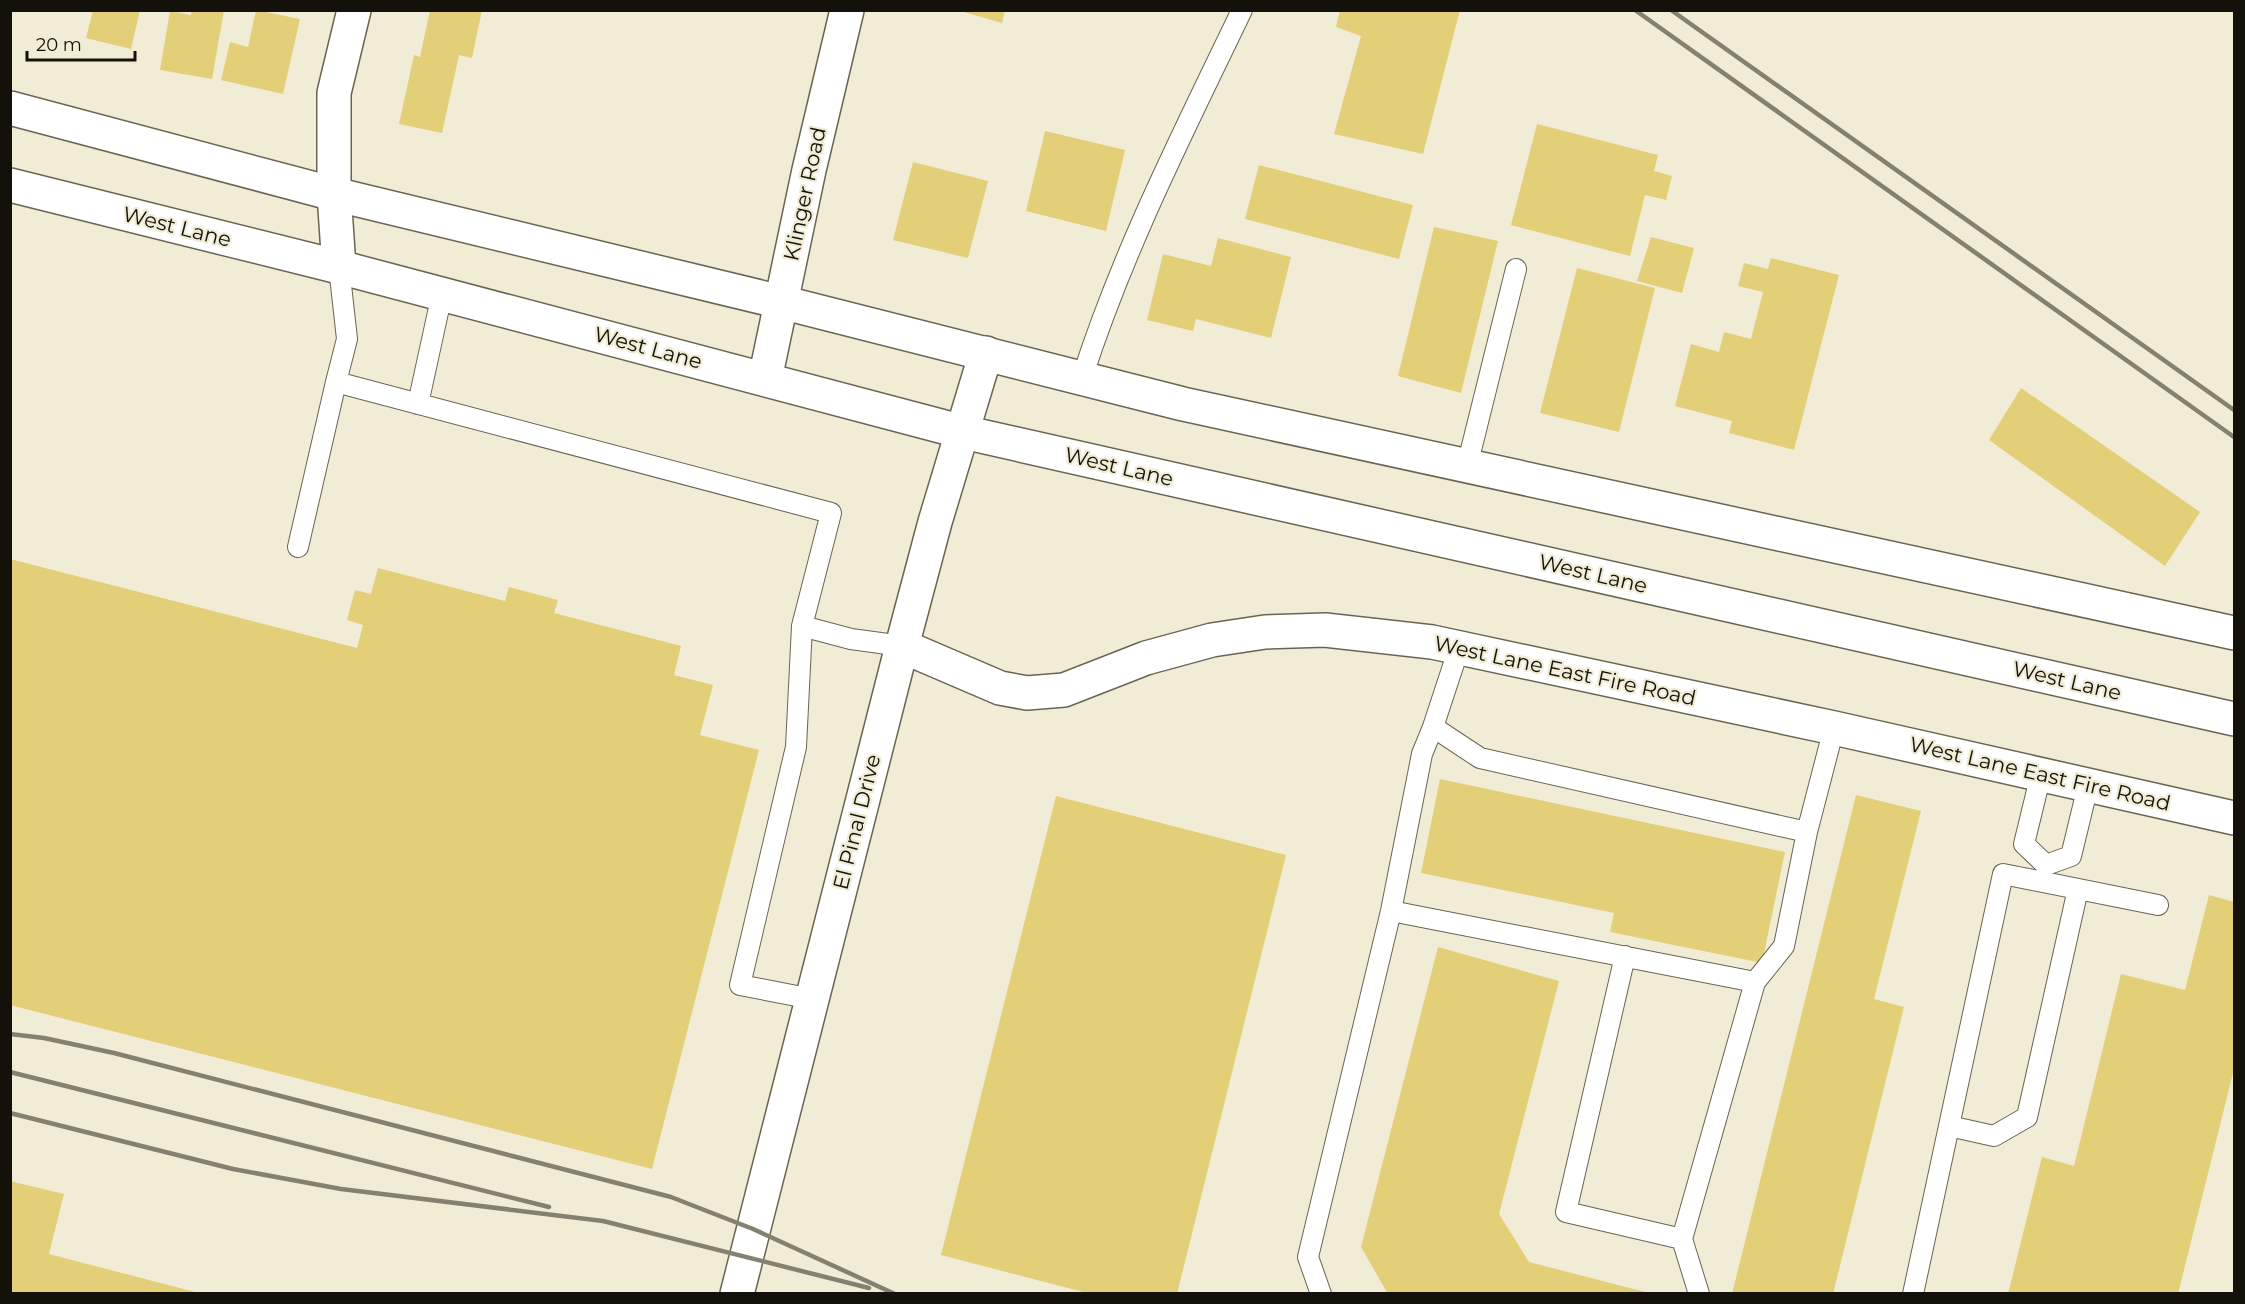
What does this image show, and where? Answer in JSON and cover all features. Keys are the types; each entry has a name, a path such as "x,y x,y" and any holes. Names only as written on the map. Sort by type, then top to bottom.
{"main road":[{"path":"339,267 334,194 334,93 354,10"},
{"name":"Klinger Road","path":"765,379 809,170 847,10"},
{"path":"10,108 334,194 781,302 1183,404 2235,633"},
{"name":"West Lane","path":"10,185 339,267 963,432 2235,719"},
{"name":"El Pinal Drive","path":"737,1293 902,646 935,522 986,353"},
{"name":"West Lane East Fire Road","path":"902,646 1000,688 1027,693 1064,690 1146,658 1212,640 1265,632 1325,630 1432,642 1834,728 2235,818"}],"lane":[{"path":"1082,378 1102,315 1144,214 1242,10"},
{"path":"298,547 347,339 339,267"},
{"path":"1467,466 1516,269"},
{"path":"418,404 442,294"},
{"path":"336,382 831,513 802,626 796,747 740,985 812,999"},
{"path":"802,626 850,639 902,646"},
{"path":"1321,1293 1308,1257 1392,910 1422,754 1459,648"},
{"path":"1433,727 1480,758 1808,832"},
{"path":"1699,1293 1682,1239 1755,982 1784,946 1808,832 1834,728"},
{"path":"2041,774 2024,844 2044,873"},
{"path":"2044,873 2072,856 2088,786"},
{"path":"1913,1293 2003,874 2044,873 2078,889 2158,905"},
{"path":"1949,1126 1994,1136 2027,1117 2078,889"},
{"path":"1392,910 1755,982"},
{"path":"1625,956 1566,1212 1682,1239"}],"building":[{"path":"93,10 140,10 131,49 86,38"},
{"path":"192,10 224,10 212,79 160,70 170,11 191,15"},
{"path":"256,10 300,19 283,94 221,80 230,42 248,47"},
{"path":"430,10 482,10 472,58 459,55 442,133 399,124 414,55 420,57"},
{"path":"957,10 1005,10 1002,23"},
{"path":"1340,10 1460,10 1423,154 1334,134 1361,36 1336,27"},
{"path":"1537,124 1658,155 1654,171 1672,176 1666,200 1645,195 1630,256 1511,225"},
{"path":"1045,131 1125,150 1106,231 1026,211"},
{"path":"913,162 988,181 968,258 893,240"},
{"path":"1259,165 1413,205 1399,259 1245,219"},
{"path":"1434,227 1498,241 1461,393 1398,376"},
{"path":"1651,237 1694,248 1682,293 1637,281"},
{"path":"1218,238 1291,257 1271,338 1196,319 1193,331 1147,320 1163,254 1211,266"},
{"path":"1771,258 1839,275 1794,450 1729,433 1732,421 1675,406 1691,344 1719,352 1724,332 1751,339 1763,292 1738,286 1744,263 1768,269"},
{"path":"1577,268 1655,288 1619,432 1540,413"},
{"path":"2021,388 2200,512 2165,566 1989,440"},
{"path":"10,559 357,648 363,625 347,620 355,590 371,594 378,568 505,601 509,587 558,600 554,613 681,646 674,675 713,685 700,735 759,750 652,1169 10,1005"},
{"path":"1440,779 1785,852 1762,963 1610,932 1614,913 1421,873"},
{"path":"1856,795 1921,811 1874,999 1904,1007 1833,1294 1732,1294"},
{"path":"1056,796 1286,855 1177,1294 1091,1294 941,1255"},
{"path":"2209,895 2234,902 2234,1069 2178,1294 2008,1294 2042,1157 2074,1166 2121,974 2185,990"},
{"path":"1438,947 1559,981 1499,1214 1529,1262 1653,1294 1388,1294 1361,1247"},
{"path":"10,1181 64,1194 49,1254 203,1294 10,1294"}],"railway":[{"path":"1635,10 2234,437"},
{"path":"1671,10 2234,410"},
{"path":"10,1034 44,1038 114,1053 671,1197 753,1229 895,1294"},
{"path":"10,1072 549,1207"},
{"path":"10,1113 233,1169 341,1189 603,1221 869,1288"}]}
